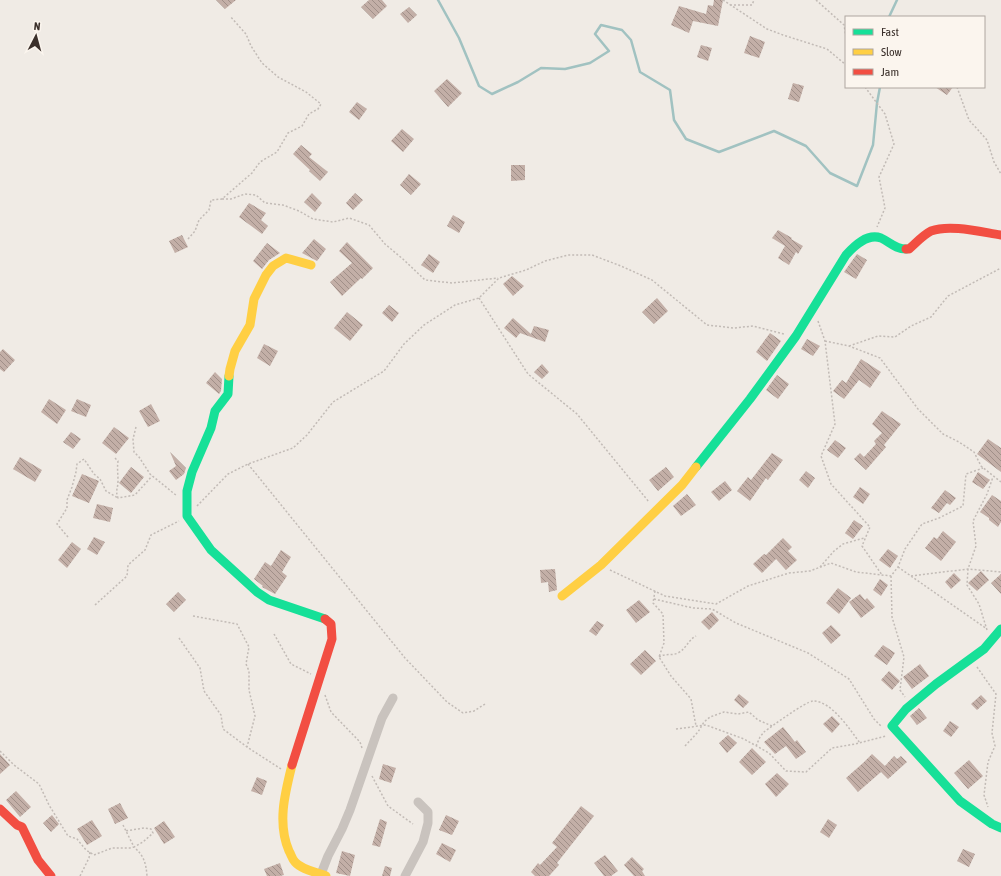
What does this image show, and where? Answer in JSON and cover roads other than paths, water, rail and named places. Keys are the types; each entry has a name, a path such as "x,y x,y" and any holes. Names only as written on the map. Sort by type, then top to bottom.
{"street":[{"path":"562,596 601,565 682,485 750,399 796,336 846,255 855,245 872,238 880,238 899,249 909,249 932,231 950,229 1001,235"},
{"path":"311,266 300,261 286,258 273,266 266,275 254,299 250,325 235,351 230,369 228,394 215,411 211,428 192,472 187,491 186,506 187,516 211,550 257,592 269,600 325,618 331,624 332,639 294,757 283,813 282,831 287,847 295,862 324,875 328,856 342,829 382,718 393,698"},
{"path":"1001,629 995,638 971,659 946,676 896,718 892,726 960,801 992,824 1001,828"},
{"path":"405,876 423,842 428,823 428,812 418,802"},
{"path":"0,809 17,825 22,827 38,860 51,876"}],"waterway":[{"path":"438,0 459,38 479,86 492,94 518,82 541,68 565,69 590,63 609,51 595,34 601,25 622,30 631,40 640,72 670,90 674,120 686,139 719,152 774,131 806,146 830,173 857,186 873,145 880,88"},
{"path":"889,16 897,0"}]}
